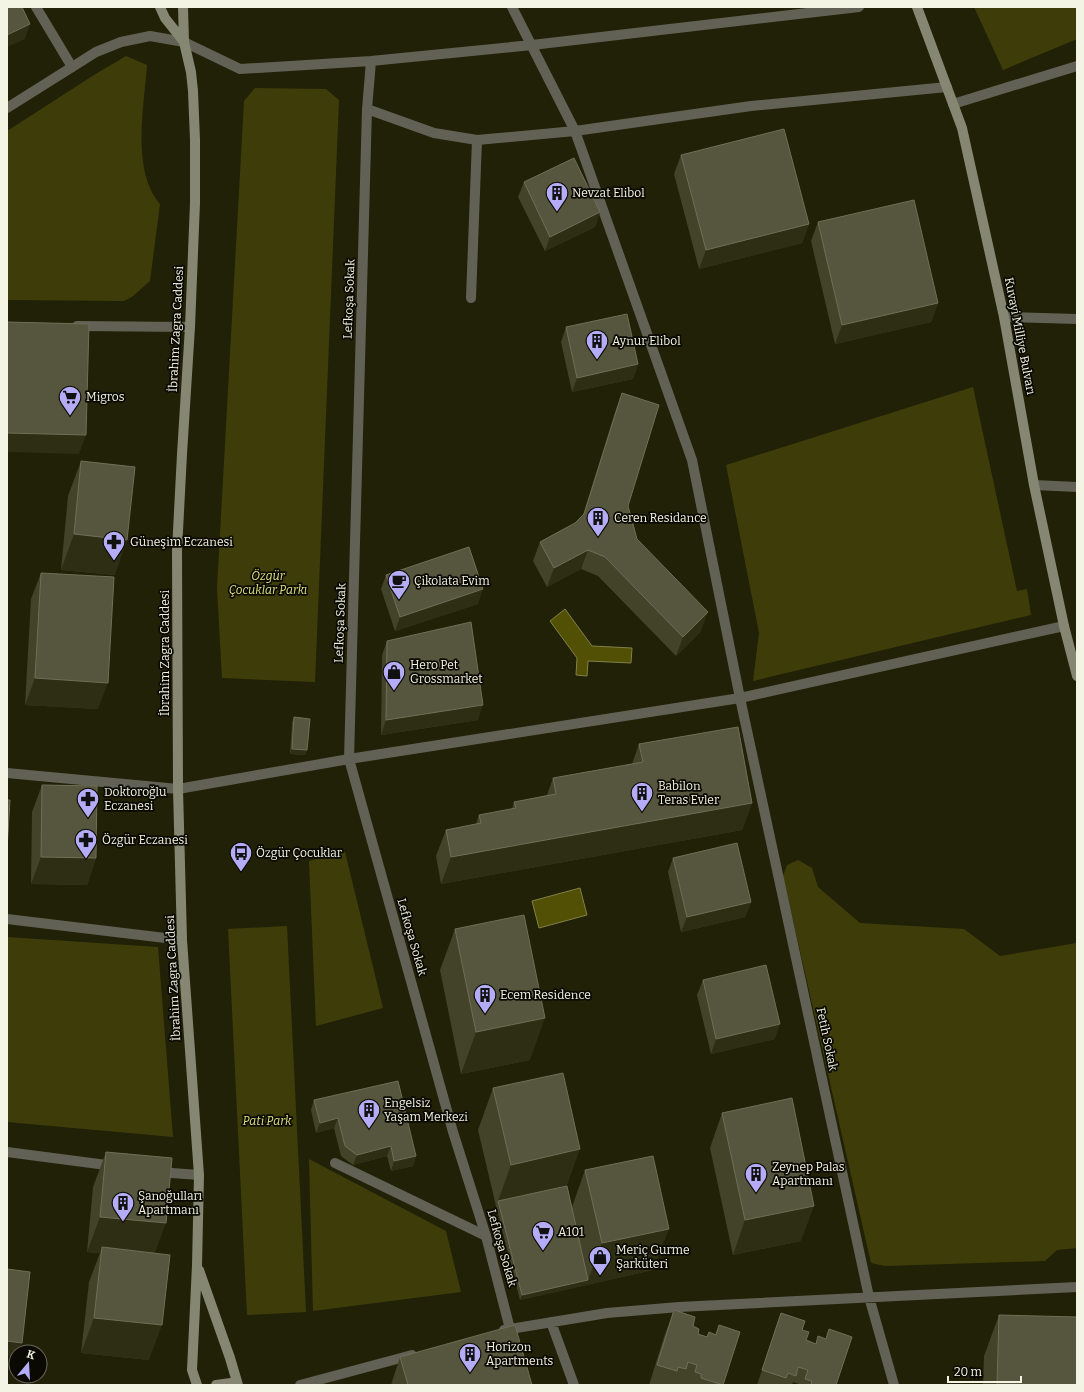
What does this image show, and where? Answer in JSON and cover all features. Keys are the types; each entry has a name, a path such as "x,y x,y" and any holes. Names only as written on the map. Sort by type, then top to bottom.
{"main road":[{"path":"160,7 165,18 184,42"},
{"path":"183,7 184,42"},
{"name":"Kuvayi Milliye Bulvarı","path":"917,7 962,128 1004,316 1034,485 1064,626 1077,676"},
{"name":"İbrahim Zagra Caddesi","path":"184,42 191,72 195,140 195,203 190,327 177,550 178,789 182,940 199,1175 197,1265 192,1370 197,1385"},
{"name":"İbrahim Zagra Caddesi","path":"197,1265 230,1358 237,1385"},
{"path":"216,1385 231,1383 237,1385"}],"street":[{"path":"36,7 72,67"},
{"name":"Fetih Sokak","path":"512,7 575,131 692,460 740,698 869,1297 894,1385"},
{"path":"7,108 96,52 114,45 150,36 184,42 240,69 371,61 532,45 859,7"},
{"name":"Lefkoşa Sokak","path":"371,61 367,109 350,760 453,1132 486,1236 510,1328"},
{"path":"953,104 1077,66"},
{"path":"367,109 434,133 477,140 575,131 751,106 947,87"},
{"path":"471,298 477,140"},
{"path":"1004,316 1077,319"},
{"path":"70,326 190,327"},
{"path":"1034,485 1077,487"},
{"path":"7,773 178,789 740,698 1064,626"},
{"path":"7,919 182,940"},
{"path":"7,1152 121,1167"},
{"path":"335,1162 486,1236"},
{"path":"152,1172 199,1175"},
{"path":"495,1333 510,1328 614,1312 679,1307 1077,1287"},
{"path":"551,1322 574,1385"},
{"path":"300,1385 420,1353"}],"green space":[{"path":"974,7 1077,7 1077,39 1003,70"},
{"path":"126,56 147,65 142,118 142,156 145,174 151,190 160,204 150,281 132,297 124,301 7,300 7,131"},
{"name":"Özgür Çocuklar Parkı","path":"255,88 326,89 339,100 315,682 222,678 217,588 244,101"},
{"path":"973,387 1017,591 1027,589 1031,615 753,681 759,633 726,465"},
{"path":"345,852 383,1008 316,1026 309,861"},
{"path":"798,860 812,868 818,887 860,923 964,929 1000,956 1077,943 1077,1248 1057,1250 1045,1261 885,1266 871,1263 783,876 787,865"},
{"name":"Pati Park","path":"287,926 306,1312 247,1315 228,929"},
{"path":"7,937 158,947 173,1137 7,1122"},
{"path":"309,1159 446,1231 461,1292 313,1311"}],"shaded area":[{"path":"565,609 592,646 632,648 631,663 588,661 587,676 576,675 577,658 550,621"},
{"path":"580,888 587,915 539,928 532,901"}],"building":[{"path":"7,7 22,7 30,24 7,35"},
{"path":"784,129 809,224 706,250 681,155"},
{"name":"Nevzat Elibol","path":"574,158 600,212 550,237 524,182"},
{"path":"914,200 938,303 842,325 818,222"},
{"name":"Aynur Elibol","path":"627,314 638,364 577,378 566,327"},
{"path":"7,322 89,324 86,435 7,433"},
{"name":"Ceren Residance","path":"622,393 659,405 628,506 637,539 708,612 683,637 605,557 588,550 554,568 540,542 575,523 584,514"},
{"path":"81,461 135,467 127,540 74,534"},
{"path":"469,547 483,589 400,617 386,575"},
{"path":"41,573 114,577 108,683 35,678"},
{"path":"471,622 483,705 386,720 387,641"},
{"path":"294,717 310,719 307,750 292,749"},
{"path":"738,727 752,803 451,857 446,830 481,823 479,815 516,808 514,802 556,794 553,778 643,762 639,744"},
{"path":"42,785 97,786 96,858 41,857"},
{"path":"7,800 10,800 7,850"},
{"path":"737,843 751,902 687,917 673,858"},
{"path":"524,915 545,1018 476,1032 455,929"},
{"path":"766,965 780,1024 716,1039 703,980"},
{"path":"563,1073 580,1149 511,1165 493,1088"},
{"name":"Engelsiz Yaşam Merkezi","path":"398,1081 416,1156 394,1161 391,1146 357,1155 345,1146 338,1118 320,1123 314,1100"},
{"path":"792,1098 814,1206 745,1220 722,1113"},
{"path":"106,1152 172,1158 166,1223 100,1217"},
{"path":"653,1156 669,1229 602,1243 585,1170"},
{"name":"A101","path":"567,1186 588,1280 522,1295 498,1201"},
{"path":"102,1247 170,1255 162,1325 94,1318"},
{"path":"7,1269 30,1272 22,1343 7,1341"},
{"path":"674,1310 695,1317 693,1326 699,1329 698,1334 707,1337 709,1332 716,1335 719,1325 740,1332 723,1385 701,1378 701,1374 695,1372 697,1365 688,1362 686,1369 678,1367 677,1371 657,1365"},
{"path":"781,1313 805,1321 802,1330 809,1332 806,1340 816,1344 818,1336 826,1339 829,1329 852,1337 836,1385 811,1385 812,1381 805,1379 808,1370 798,1367 796,1376 788,1373 786,1378 762,1370"},
{"path":"999,1315 1077,1317 1077,1385 997,1385"},
{"path":"515,1325 532,1385 408,1385 400,1357"}],"place":[{"name":"Nevzat Elibol","path":"557,212"},
{"name":"Aynur Elibol","path":"597,360"},
{"name":"Migros","path":"70,416"},
{"name":"Ceren Residance","path":"598,538"},
{"name":"Güneşim Eczanesi","path":"114,562"},
{"name":"Çikolata Evim","path":"399,600"},
{"name":"Hero Pet Grossmarket","path":"394,692"},
{"name":"Babilon Teras Evler","path":"642,812"},
{"name":"Doktoroğlu Eczanesi","path":"88,818"},
{"name":"Özgür Eczanesi","path":"86,860"},
{"name":"Özgür Çocuklar","path":"241,872"},
{"name":"Ecem Residence","path":"485,1014"},
{"name":"Engelsiz Yaşam Merkezi","path":"369,1130"},
{"name":"Zeynep Palas Apartmanı","path":"756,1194"},
{"name":"Şanoğulları Apartmanı","path":"123,1222"},
{"name":"A101","path":"543,1252"},
{"name":"Meriç Gurme Şarküteri","path":"600,1276"},
{"name":"Horizon Apartments","path":"470,1374"}]}
